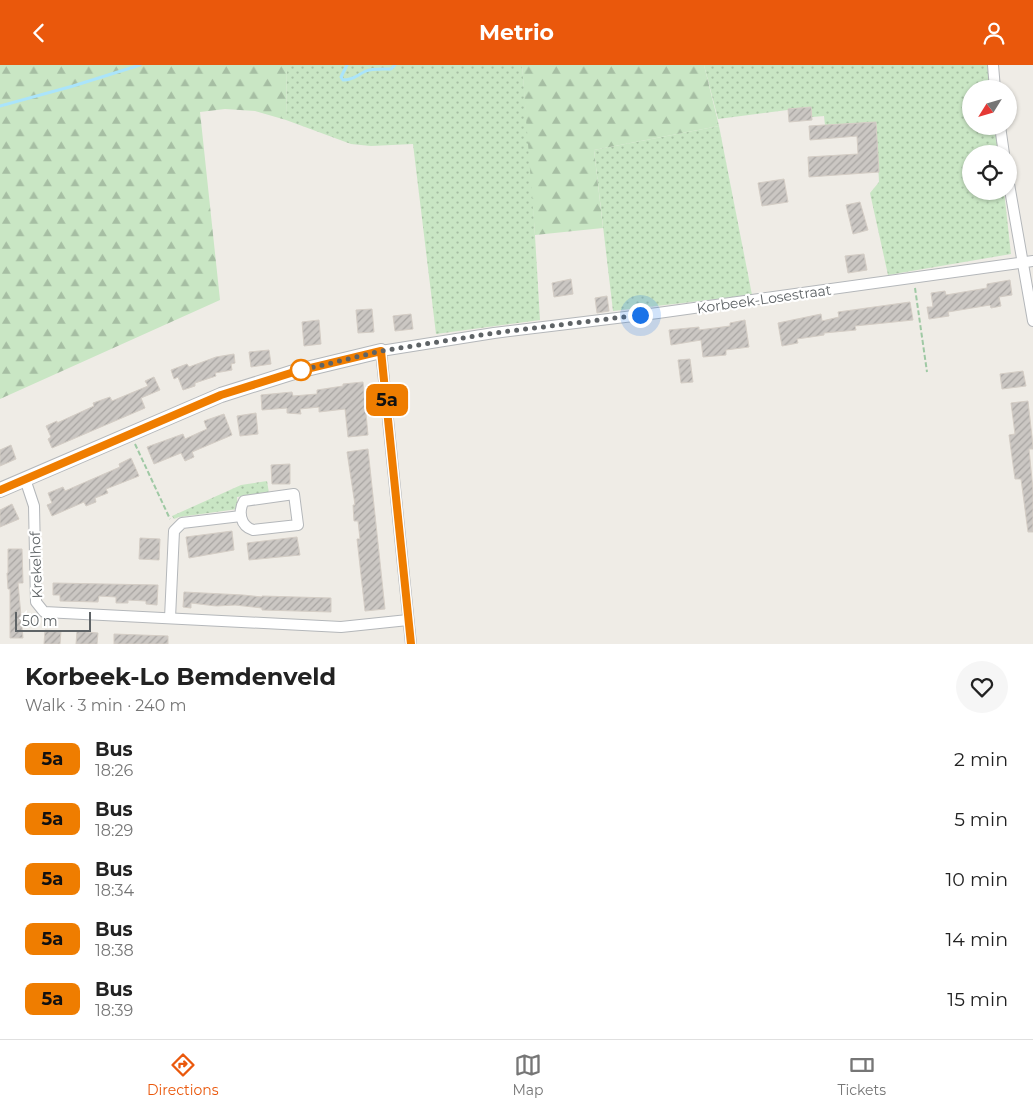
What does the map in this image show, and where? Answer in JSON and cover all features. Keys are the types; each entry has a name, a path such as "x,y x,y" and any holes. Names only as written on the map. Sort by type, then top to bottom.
{"street":[{"path":"993,65 994,80"},
{"path":"1013,200 1028,261 1033,321"},
{"name":"Korbeek-Losestraat","path":"381,351 494,333 914,279 1028,261"},
{"path":"0,490 230,392 294,372 381,351 411,644"},
{"name":"Krekelhof","path":"25,479 34,507 36,602 41,610 47,613 342,627 408,621"},
{"path":"294,494 298,525 253,530 247,528 241,516 241,507 244,501 294,494"},
{"path":"170,618 174,531 182,523 241,516"}],"path":[{"path":"914,279 926,372"},
{"path":"130,433 172,522 177,527"}],"green space":[{"path":"0,65 287,65 286,120 255,111 225,109 200,112 220,300 0,399"},
{"path":"287,65 522,65 531,168 540,320 436,334 413,144 371,146 351,144 286,120"},
{"path":"522,65 704,65 719,126 594,150 603,228 535,235"},
{"path":"704,65 991,65 992,80 962,80 962,135 998,135 999,145 962,145 962,200 1005,200 1011,254 888,275 870,193 879,182 876,122 825,125 824,116 812,117 811,107 718,119"},
{"path":"719,126 752,295 613,311 594,150"},
{"path":"267,481 269,493 237,497 238,509 174,519 172,516 241,485"}],"building":[{"path":"811,107 812,120 789,122 788,109"},
{"path":"876,122 879,172 809,177 808,157 858,154 857,136 810,140 809,126"},
{"path":"784,179 788,202 762,206 758,183"},
{"path":"860,202 868,230 853,234 846,205"},
{"path":"864,254 867,270 848,273 845,256"},
{"path":"571,279 573,294 554,297 552,283"},
{"path":"1010,280 1012,295 999,297 1001,306 991,308 990,305 948,312 949,316 929,319 927,307 933,307 931,293 945,291 946,295 987,288 987,284"},
{"path":"607,296 609,311 597,313 595,298"},
{"path":"910,302 913,320 855,326 856,330 824,333 824,335 797,339 798,343 782,346 778,323 821,314 822,321 839,317 838,312"},
{"path":"372,309 374,332 358,333 356,310"},
{"path":"411,314 413,329 395,331 393,316"},
{"path":"319,320 321,344 304,346 302,322"},
{"path":"745,320 749,347 726,350 726,355 703,357 701,340 671,345 669,330 699,327 699,330 730,326 730,323"},
{"path":"269,350 271,364 251,367 249,352"},
{"path":"234,354 235,363 231,364 232,370 215,373 216,376 195,383 195,386 183,390 178,377 174,379 171,370 187,364 189,367 216,357"},
{"path":"690,359 693,382 681,383 678,360"},
{"path":"1023,371 1026,386 1002,389 1000,374"},
{"path":"154,377 160,390 141,398 145,408 52,448 48,439 51,437 46,426 94,406 93,403 110,397 112,401 148,386 145,381"},
{"path":"363,382 368,435 348,437 345,409 319,412 319,407 300,409 301,414 287,413 287,408 262,410 261,395 292,392 293,396 317,394 317,390"},
{"path":"1028,401 1033,446 1033,449 1029,449 1033,490 1033,532 1028,532 1021,479 1015,479 1009,435 1015,434 1011,403"},
{"path":"256,413 258,434 240,436 237,416"},
{"path":"224,414 232,435 192,452 194,457 185,461 181,453 154,464 147,447 183,434 185,439 207,429 204,421"},
{"path":"11,445 16,459 0,466 0,450"},
{"path":"368,449 385,609 365,611 357,539 360,539 358,521 354,521 353,505 355,505 347,452"},
{"path":"131,458 139,476 106,489 108,493 95,498 96,502 86,506 84,502 52,516 47,505 52,503 48,493 63,487 65,491 120,467 119,464"},
{"path":"290,464 290,484 272,484 271,465"},
{"path":"12,504 19,519 0,527 0,510"},
{"path":"232,531 234,550 189,558 186,537"},
{"path":"297,537 300,555 249,560 247,543"},
{"path":"140,538 160,539 159,560 139,559"},
{"path":"8,549 22,549 23,583 18,583 23,638 10,638 10,589 8,589 7,573"},
{"path":"53,583 158,585 157,605 146,604 146,601 128,600 128,603 116,603 116,597 99,596 98,602 60,601 60,595 53,595"},
{"path":"184,592 262,597 331,598 331,612 262,610 262,608 235,605 216,606 191,603 191,608 183,607"},
{"path":"45,630 61,631 60,644 44,644"},
{"path":"77,631 98,633 97,644 76,644"},
{"path":"114,634 168,636 168,644 114,644"}],"waterway":[{"path":"0,106 140,65"},
{"path":"347,65 341,77 343,80 353,78 369,70 391,69 395,65"}],"bus line":[{"name":"5a","path":"0,490 221,395 294,372 381,351 411,644"}],"route":[{"path":"301,370 294,372 381,351 494,333 640,315"}]}
